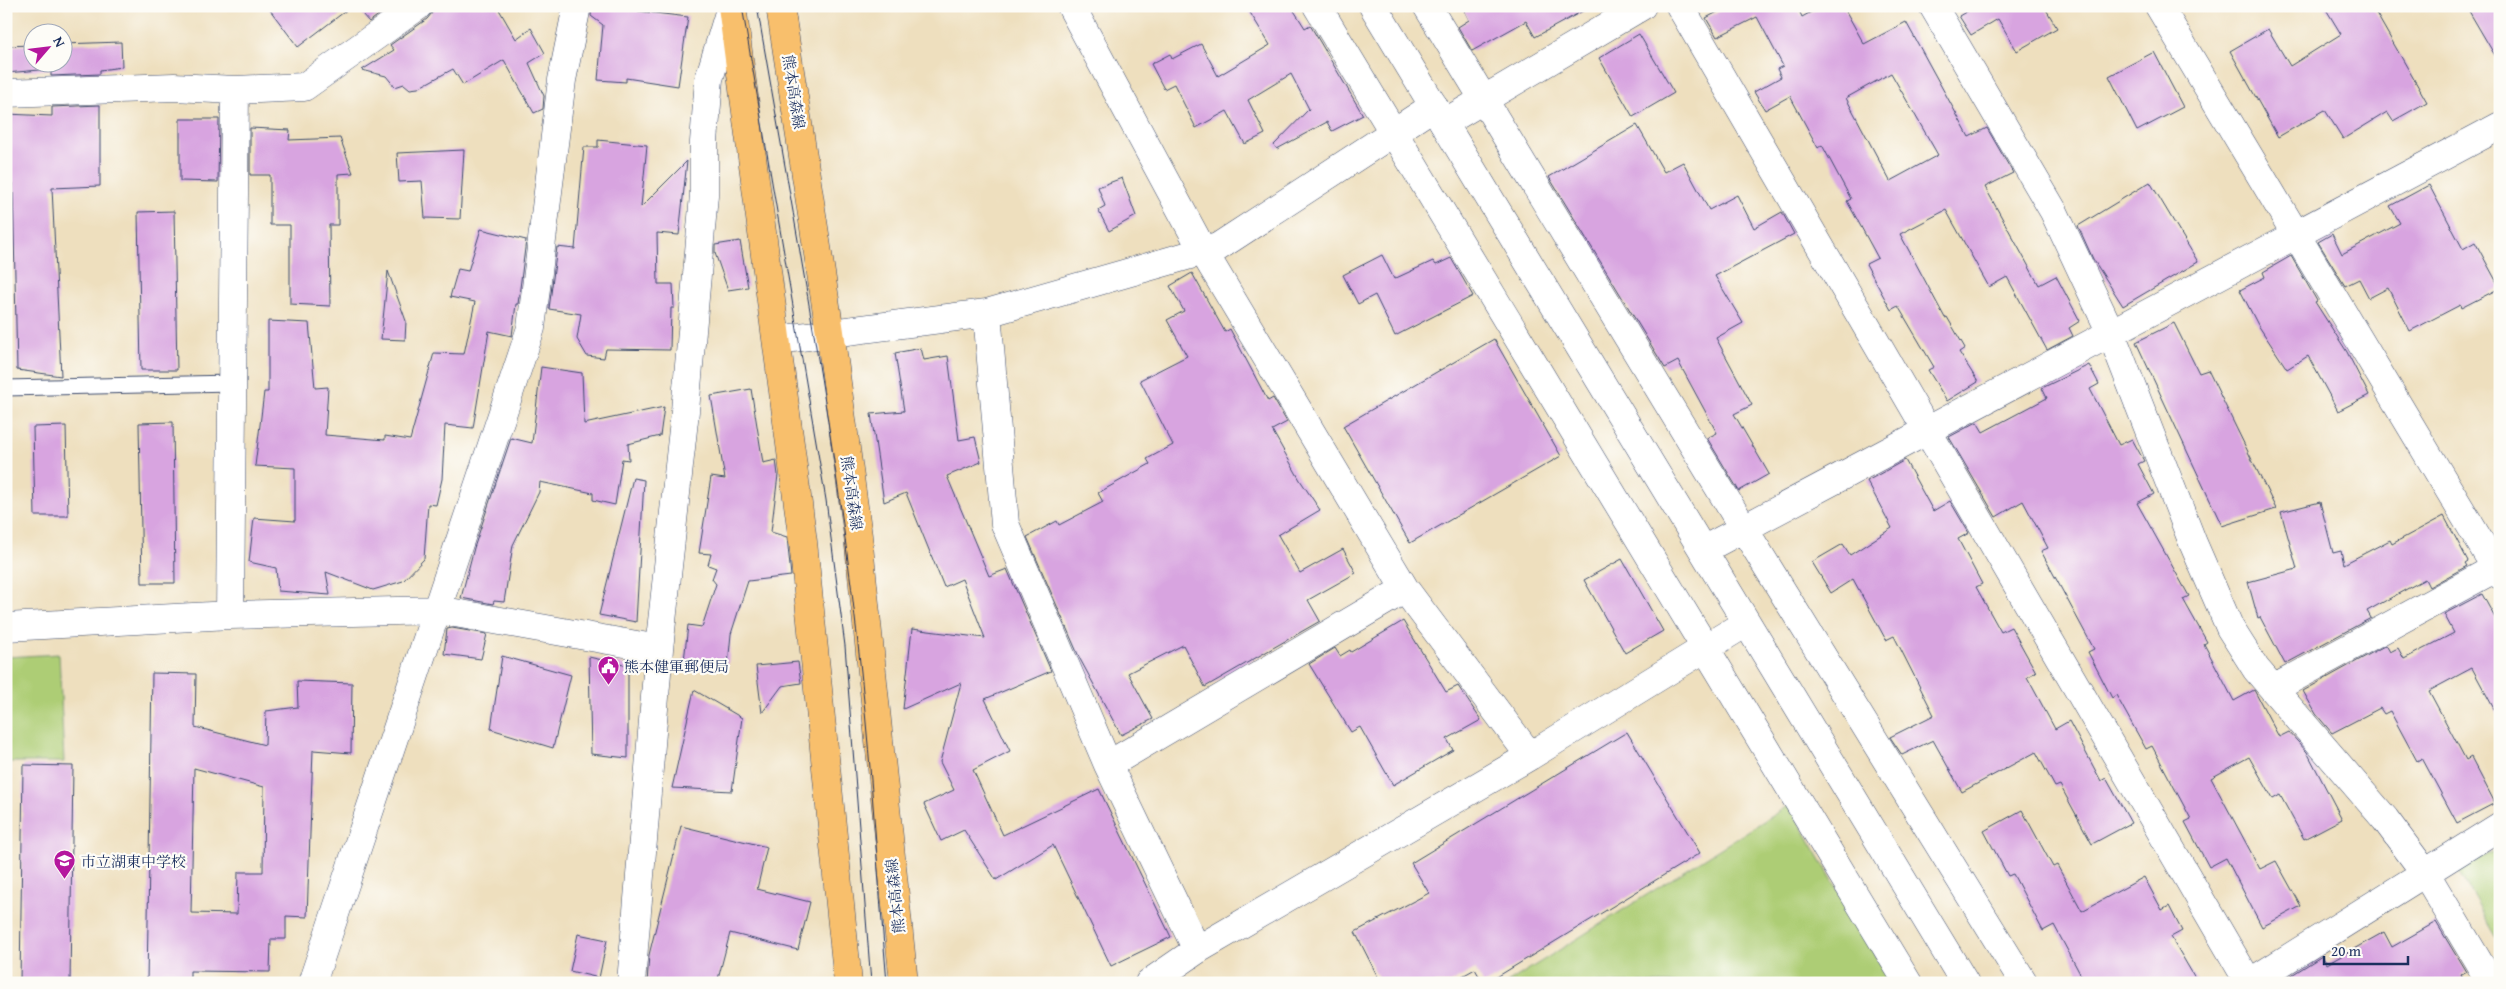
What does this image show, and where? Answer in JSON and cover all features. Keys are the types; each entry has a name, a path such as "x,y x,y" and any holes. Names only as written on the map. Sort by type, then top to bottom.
{"main road":[{"path":"731,6 803,542 848,983"},
{"name":"熊本高森線","path":"780,6 830,332 858,536 904,983"}],"street":[{"path":"6,93 174,87 235,90 304,87 418,6"},
{"path":"312,983 531,328 562,80 577,6"},
{"path":"631,983 659,649 685,411 704,195 704,142 709,79 731,6"},
{"path":"1072,6 1203,251 1405,589 1530,756"},
{"path":"1317,6 1908,983"},
{"path":"1373,6 1965,983"},
{"path":"1427,6 1744,529 2024,983"},
{"path":"777,340 987,313 1218,247 1393,133 1485,100 1642,6"},
{"path":"1680,6 2249,983 2500,826"},
{"path":"1933,6 2054,212 2111,333 2193,543 2230,628 2256,669 2386,819 2426,874 2491,983"},
{"path":"2160,6 2498,572 2273,689"},
{"path":"230,616 235,90"},
{"path":"1703,550 2295,233 2500,126"},
{"path":"987,313 1005,524 1108,765 1197,950"},
{"path":"1108,765 1405,589"},
{"path":"6,627 230,616 438,610 659,649"},
{"path":"1149,983 1197,950 1530,756 1746,623"}],"lane":[{"path":"6,388 232,383"}],"green space":[{"path":"59,654 64,762 6,762 6,657"},
{"path":"1789,805 1892,983 1507,983"},
{"path":"2500,848 2500,943 2458,871"}],"building":[{"path":"267,6 352,6 298,47"},
{"path":"355,6 391,6 369,22"},
{"path":"433,6 497,6 516,39 531,28 545,53 529,63 544,96 543,109 534,113 504,60 463,85 453,69 418,88 410,89 404,84 395,87 386,76 362,70 394,50 390,45 427,19 432,13"},
{"path":"592,6 639,6 638,11 688,17 678,86 626,78 626,82 598,80 603,25 591,16"},
{"path":"1246,6 1291,6 1305,28 1310,25 1363,115 1332,131 1327,122 1277,149 1274,145 1309,109 1291,74 1248,100 1265,134 1245,144 1227,111 1196,128 1174,84 1164,89 1151,64 1170,54 1172,59 1201,44 1218,76 1270,45"},
{"path":"1462,6 1592,6 1535,37 1526,21 1472,51 1458,27 1469,20"},
{"path":"1729,6 1797,6 1802,17 1822,6 1843,6 1864,44 1906,22 1969,137 1987,128 2013,173 1985,187 2039,285 2056,276 2080,321 2069,328 2073,336 2047,350 2007,277 1989,287 1946,210 1900,234 1945,318 1947,317 1965,348 1959,352 1978,382 1947,401 1928,370 1934,367 1898,306 1891,310 1866,264 1878,258 1847,201 1851,199 1822,145 1818,148 1790,96 1765,110 1754,92 1781,77 1777,69 1783,66 1757,17 1717,37 1706,18","holes":["1891,73 1938,155 1890,181 1846,98"]},
{"path":"1976,6 2044,6 2057,28 2017,51 1998,19 1971,35 1959,16"},
{"path":"2324,6 2372,6 2427,102 2393,121 2387,112 2343,139 2325,110 2278,137 2230,51 2268,29 2290,66 2341,34"},
{"path":"2466,6 2500,6 2500,64"},
{"path":"1639,34 1674,93 1633,117 1599,58"},
{"path":"121,42 122,67 100,70 100,74 51,76 51,72 72,72 72,44"},
{"path":"22,45 22,72 6,73 6,46"},
{"path":"2154,52 2183,107 2137,131 2109,76"},
{"path":"100,105 100,186 52,188 61,376 17,370 13,184 6,184 6,114 52,116 52,107"},
{"path":"180,119 219,119 218,182 180,181"},
{"path":"1637,125 1664,172 1683,162 1709,210 1737,195 1754,228 1782,212 1794,234 1715,276 1743,323 1716,338 1752,405 1734,414 1769,474 1739,491 1707,438 1717,433 1678,361 1665,368 1549,177"},
{"path":"250,128 290,130 289,140 340,138 353,173 338,174 338,225 329,225 330,306 290,304 290,225 270,225 270,175 250,175"},
{"path":"598,140 647,145 641,207 687,161 679,235 657,233 658,284 673,284 674,308 671,308 670,350 606,349 604,358 587,356 577,339 581,314 549,309 557,247 575,249 584,147 598,147"},
{"path":"464,150 460,219 425,218 422,181 399,182 397,153"},
{"path":"1122,178 1136,216 1109,231 1098,210 1105,206 1098,187"},
{"path":"2150,182 2198,262 2123,306 2093,259 2078,226"},
{"path":"2429,185 2463,249 2475,242 2500,288 2461,308 2460,305 2410,331 2388,288 2369,298 2359,279 2345,286 2318,242 2332,234 2342,254 2400,223 2390,206"},
{"path":"174,211 177,370 141,370 138,212"},
{"path":"481,229 526,240 518,304 516,304 512,336 489,331 473,428 445,425 442,479 436,505 428,504 424,559 403,581 373,590 326,572 330,595 278,591 276,568 249,562 254,518 295,521 295,468 255,466 264,392 268,392 268,321 309,323 315,388 328,387 325,435 385,440 385,436 410,440 434,353 464,354 475,302 450,297 458,269 468,271"},
{"path":"740,241 748,287 728,290 715,253 715,245"},
{"path":"1382,255 1394,279 1433,261 1436,265 1451,258 1473,296 1395,336 1375,295 1358,304 1343,275"},
{"path":"2291,256 2317,301 2315,302 2347,352 2369,395 2338,411 2308,356 2287,369 2258,325 2240,290 2265,277 2263,272"},
{"path":"388,271 406,321 405,340 381,339"},
{"path":"1192,273 1225,332 1230,329 1268,401 1273,398 1287,422 1272,430 1300,480 1320,510 1278,535 1300,573 1343,549 1356,573 1308,600 1320,621 1205,687 1183,645 1128,673 1153,719 1121,735 1080,659 1027,537 1057,521 1059,525 1103,502 1098,493 1150,464 1147,459 1173,445 1140,380 1187,356 1167,320 1184,311 1170,286"},
{"path":"2174,323 2199,373 2208,370 2276,509 2222,526 2136,342"},
{"path":"1494,339 1561,456 1410,543 1343,426"},
{"path":"921,348 924,360 948,356 959,440 975,437 981,462 947,476 989,576 1007,569 1051,671 985,699 1010,751 973,770 1003,835 1099,789 1171,937 1111,966 1053,845 996,880 964,830 941,841 924,804 954,790 940,762 961,683 903,709 912,629 985,638 962,579 944,587 906,493 884,502 871,414 904,411 895,353"},
{"path":"2089,365 2099,384 2090,389 2119,445 2132,439 2144,461 2138,464 2154,494 2137,503 2189,596 2183,599 2207,642 2204,644 2234,701 2254,690 2279,737 2289,732 2307,752 2342,819 2304,839 2280,795 2273,799 2249,757 2211,778 2260,869 2276,861 2301,906 2262,927 2226,858 2209,867 2185,822 2191,819 2152,746 2146,749 2116,695 2112,698 2088,652 2094,649 2041,551 2048,548 2023,501 1996,517 1949,437 1977,422 1983,432 2047,398 2042,388"},
{"path":"541,367 582,373 584,424 664,407 660,436 628,444 629,460 622,459 615,505 593,500 593,493 540,482 539,492 513,545 504,602 494,601 493,604 461,598 474,548 511,438 532,443"},
{"path":"751,389 763,463 776,460 778,475 771,532 787,537 791,576 748,581 731,634 728,665 684,661 688,625 702,627 716,584 712,579 716,568 708,565 711,554 699,553 711,477 725,479 711,396"},
{"path":"173,422 175,583 142,583 139,423"},
{"path":"66,426 68,516 35,516 33,427"},
{"path":"1905,460 1933,511 1950,501 1969,533 1958,539 1982,584 1976,587 2001,632 2011,627 2036,672 2027,677 2055,729 2069,721 2101,781 2106,778 2131,823 2092,844 2060,785 2055,787 2036,752 1962,792 1933,740 1902,755 1890,737 1934,715 1894,636 1886,640 1853,579 1831,593 1812,562 1843,544 1850,555 1892,528 1867,481"},
{"path":"633,478 644,480 636,622 599,615"},
{"path":"2320,502 2333,553 2341,551 2344,564 2390,540 2392,544 2444,516 2468,561 2465,563 2467,566 2429,587 2425,579 2367,611 2371,618 2285,664 2260,617 2258,618 2248,582 2297,569 2281,512"},
{"path":"1622,559 1663,631 1625,653 1584,580"},
{"path":"2482,594 2500,627 2500,720 2472,668 2429,691 2466,760 2471,757 2495,803 2457,823 2422,758 2417,761 2390,711 2384,714 2380,708 2332,733 2316,714 2303,691 2386,645 2390,652 2398,648 2404,659 2454,633 2444,614"},
{"path":"1403,621 1446,692 1458,686 1481,720 1447,739 1453,750 1393,785 1360,727 1351,732 1309,664 1335,648 1340,656 1350,650 1351,652"},
{"path":"452,628 487,634 481,659 444,654 447,629"},
{"path":"502,656 571,675 553,748 491,729"},
{"path":"589,657 628,666 628,758 591,754"},
{"path":"798,662 801,683 782,686 762,713 756,666"},
{"path":"152,673 196,674 195,727 265,745 266,711 298,707 297,681 352,683 351,753 313,750 307,917 286,916 286,939 271,939 270,972 190,971 190,983 147,983","holes":["194,768 264,787 263,872 238,872 237,914 191,913"]},
{"path":"694,690 742,718 732,791 672,788"},
{"path":"1627,732 1700,853 1487,983 1483,983 1475,969 1450,983 1381,983 1355,932 1429,893 1411,863"},
{"path":"23,765 73,766 70,983 20,983"},
{"path":"2022,810 2053,867 2057,865 2082,911 2144,877 2162,910 2169,906 2182,931 2171,937 2198,983 2085,983 2054,925 2043,931 2013,874 2008,876 1984,831"},
{"path":"681,826 767,847 757,889 810,902 798,950 730,933 717,983 647,983 649,955"},
{"path":"2436,922 2466,972 2461,975 2465,983 2279,983 2322,956 2327,964 2384,932 2392,947"},
{"path":"578,934 607,940 599,978 570,971"}],"tram line":[{"path":"742,6 826,500 845,646 871,983"},
{"path":"757,6 815,338 840,505 865,711 887,983"}],"place":[{"name":"熊本健軍郵便局","path":"608,685"},
{"name":"市立湖東中学校","path":"65,880"}]}
